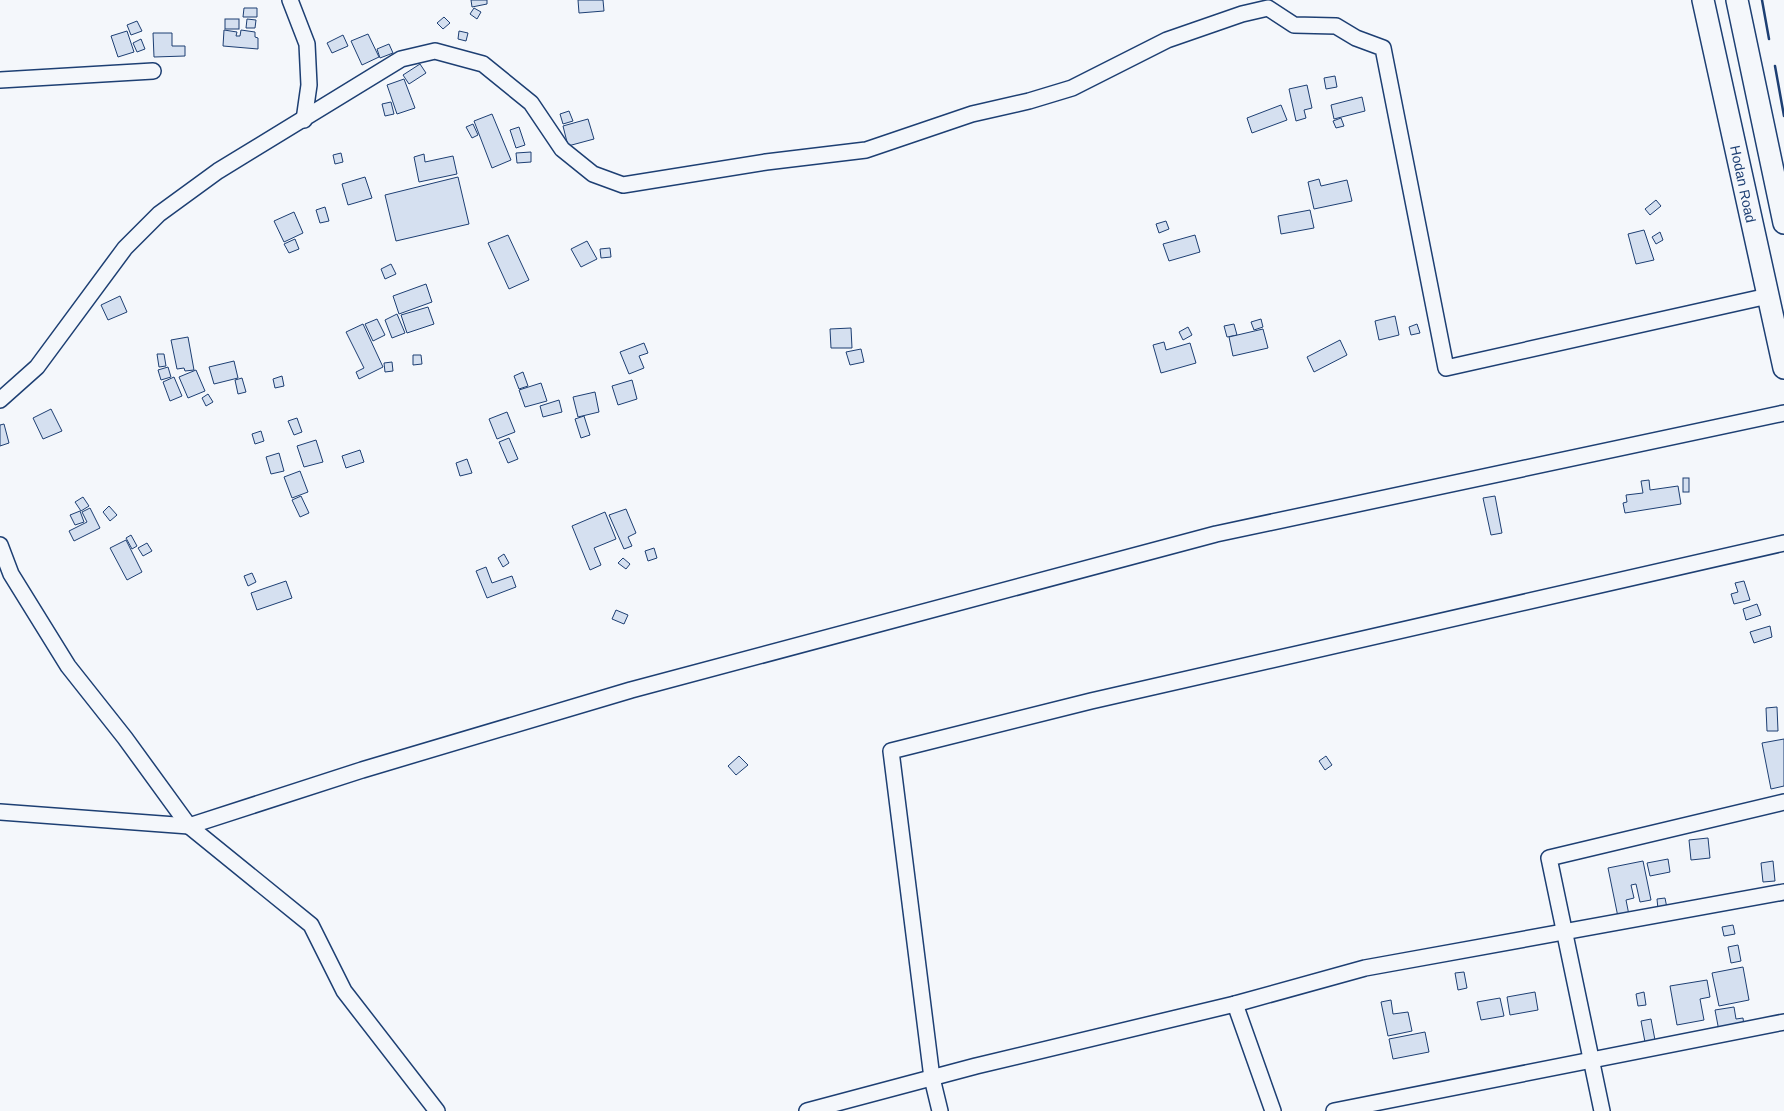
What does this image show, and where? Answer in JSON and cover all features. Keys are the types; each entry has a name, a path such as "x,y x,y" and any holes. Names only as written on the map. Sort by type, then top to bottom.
{"main road":[{"name":"Hodan Road","path":"1703,0 1784,368"},
{"path":"1737,0 1779,172 1784,223"}],"street":[{"path":"290,0 307,44 309,85 304,120"},
{"path":"0,400 37,367 125,248 159,214 218,170 304,120 401,59 435,51 483,64 531,103 562,149 593,174 623,185 766,162 866,150 972,114 1029,101 1072,88 1168,40 1242,14 1268,8 1294,26 1336,26 1356,38 1382,48 1446,368 1768,296"},
{"path":"0,80 153,70"},
{"path":"0,812 189,826 362,770 631,690 1216,534 1784,413"},
{"path":"940,1111 932,1078 891,751 1092,702 1784,543"},
{"path":"0,545 11,574 68,666 125,738 189,826 311,925 344,990 437,1111"},
{"path":"1602,1111 1549,858 1784,802"},
{"path":"807,1111 932,1078 1236,1004 1365,968 1784,892"},
{"path":"1236,1004 1273,1111"},
{"path":"1334,1111 1784,1022"}],"building":[{"path":"471,0 487,0 487,4 472,7"},
{"path":"578,0 603,0 604,11 579,13"},
{"path":"244,8 257,8 257,17 243,17"},
{"path":"474,8 481,12 477,19 470,14"},
{"path":"444,17 450,23 443,29 437,23"},
{"path":"225,19 239,19 239,29 225,29"},
{"path":"247,19 256,20 255,28 246,28"},
{"path":"137,21 142,31 131,35 127,25"},
{"path":"224,30 237,32 236,36 240,36 241,30 255,32 255,37 258,38 258,49 223,46"},
{"path":"127,31 134,52 118,57 111,36"},
{"path":"459,31 468,33 466,41 458,39"},
{"path":"153,33 172,33 172,46 185,46 185,56 154,57"},
{"path":"368,34 379,57 362,65 351,41"},
{"path":"343,35 348,46 332,53 327,43"},
{"path":"141,39 145,49 137,52 133,43"},
{"path":"389,44 393,53 380,58 377,49"},
{"path":"420,64 426,73 409,84 403,75"},
{"path":"1335,76 1337,87 1326,89 1324,78"},
{"path":"404,79 415,108 397,114 387,85"},
{"path":"1307,85 1312,108 1304,110 1306,118 1296,121 1289,89"},
{"path":"1362,97 1365,111 1334,119 1331,105"},
{"path":"391,102 394,114 385,116 382,104"},
{"path":"1281,105 1287,120 1252,133 1247,118"},
{"path":"569,111 573,121 563,124 560,114"},
{"path":"492,114 511,160 492,168 474,121"},
{"path":"1341,118 1344,126 1336,128 1333,121"},
{"path":"588,119 594,139 568,146 563,126"},
{"path":"473,124 478,135 472,138 466,127"},
{"path":"519,127 525,145 516,148 510,130"},
{"path":"531,152 531,162 517,163 516,153"},
{"path":"341,153 343,162 335,164 333,155"},
{"path":"424,154 425,162 453,156 457,174 419,182 414,157"},
{"path":"365,177 372,198 348,205 342,184"},
{"path":"458,177 469,224 396,241 385,195"},
{"path":"1319,179 1321,186 1347,180 1352,201 1314,209 1308,182"},
{"path":"1656,200 1661,206 1650,215 1645,209"},
{"path":"325,207 329,221 320,223 316,210"},
{"path":"1310,210 1314,228 1281,234 1278,216"},
{"path":"294,212 303,233 284,242 274,221"},
{"path":"1166,221 1169,229 1159,233 1156,224"},
{"path":"1644,230 1654,260 1636,264 1628,234"},
{"path":"1660,232 1663,240 1656,244 1652,237"},
{"path":"508,235 529,280 509,289 488,243"},
{"path":"1195,235 1200,252 1169,261 1163,244"},
{"path":"295,239 299,249 289,253 284,244"},
{"path":"587,241 597,259 581,267 571,249"},
{"path":"610,248 611,257 601,258 600,249"},
{"path":"391,264 396,274 385,279 381,269"},
{"path":"426,284 432,302 399,314 393,296"},
{"path":"120,296 127,312 108,320 101,305"},
{"path":"428,307 434,324 407,333 401,315"},
{"path":"397,314 405,333 392,338 385,320"},
{"path":"1395,316 1399,335 1379,340 1375,321"},
{"path":"377,319 385,335 373,341 365,324"},
{"path":"1261,319 1263,327 1254,330 1251,322"},
{"path":"363,324 383,367 359,379 356,372 364,368 346,332"},
{"path":"1234,324 1237,335 1227,337 1224,326"},
{"path":"1417,324 1420,333 1411,335 1409,327"},
{"path":"1188,327 1192,335 1183,340 1179,332"},
{"path":"851,328 852,348 831,348 830,329"},
{"path":"1263,329 1268,348 1233,356 1229,337"},
{"path":"188,337 194,370 185,371 184,368 177,369 171,340"},
{"path":"1340,340 1347,355 1314,372 1307,357"},
{"path":"1164,342 1166,350 1190,343 1196,363 1161,373 1153,345"},
{"path":"644,343 648,353 639,356 644,368 629,374 620,352"},
{"path":"861,349 864,362 850,365 846,352"},
{"path":"157,354 164,354 166,366 159,367"},
{"path":"413,355 421,355 422,364 413,365"},
{"path":"234,361 238,378 214,384 209,367"},
{"path":"392,362 393,371 385,372 384,363"},
{"path":"168,367 171,377 161,380 158,370"},
{"path":"196,370 205,391 188,398 179,377"},
{"path":"523,372 528,386 519,389 514,376"},
{"path":"282,376 284,386 275,388 273,379"},
{"path":"174,377 182,396 170,401 163,382"},
{"path":"242,378 246,392 238,394 235,380"},
{"path":"632,380 637,399 618,405 612,386"},
{"path":"541,383 547,401 525,407 519,390"},
{"path":"595,392 599,412 578,417 573,397"},
{"path":"208,394 213,402 206,406 202,398"},
{"path":"559,400 562,412 543,417 540,406"},
{"path":"51,409 62,431 43,439 33,418"},
{"path":"507,412 515,432 497,439 489,419"},
{"path":"584,416 590,435 581,438 575,419"},
{"path":"297,418 302,432 294,435 288,421"},
{"path":"4,424 9,443 0,446 0,425"},
{"path":"261,431 264,441 255,444 252,434"},
{"path":"509,438 518,459 508,463 499,442"},
{"path":"316,440 323,462 304,467 297,446"},
{"path":"360,450 364,462 346,468 342,456"},
{"path":"279,453 284,471 271,474 266,457"},
{"path":"467,459 472,473 460,476 456,463"},
{"path":"300,471 308,492 292,498 284,477"},
{"path":"1683,478 1689,478 1689,492 1683,492"},
{"path":"1649,480 1650,490 1678,486 1681,504 1625,513 1623,503 1627,502 1626,495 1643,493 1641,481"},
{"path":"301,496 309,513 300,517 292,500"},
{"path":"1495,496 1502,533 1491,535 1483,498"},
{"path":"83,497 89,506 81,511 75,502"},
{"path":"109,506 117,515 110,521 103,512"},
{"path":"90,508 100,528 74,541 69,531 87,522 82,512"},
{"path":"626,509 636,533 628,537 632,546 624,549 609,515"},
{"path":"80,511 84,522 75,525 70,515"},
{"path":"605,512 616,539 594,548 601,565 590,570 572,526"},
{"path":"131,535 137,546 132,549 126,538"},
{"path":"126,540 142,572 127,580 110,548"},
{"path":"147,543 152,551 143,556 138,548"},
{"path":"654,548 657,558 648,561 645,551"},
{"path":"504,554 509,563 503,567 498,558"},
{"path":"623,558 630,564 626,569 618,563"},
{"path":"486,567 492,583 512,576 516,587 487,598 476,571"},
{"path":"252,573 256,582 248,586 244,576"},
{"path":"286,581 292,598 257,610 251,593"},
{"path":"1744,581 1750,600 1734,604 1731,594 1738,592 1735,583"},
{"path":"1757,604 1761,615 1746,620 1743,609"},
{"path":"616,610 628,615 624,624 612,619"},
{"path":"1770,626 1772,637 1754,643 1750,632"},
{"path":"1777,707 1778,731 1767,731 1766,708"},
{"path":"1784,739 1784,786 1771,789 1762,743"},
{"path":"739,756 748,765 736,775 728,766"},
{"path":"1326,756 1332,765 1325,770 1319,761"},
{"path":"1708,838 1710,858 1691,860 1689,840"},
{"path":"1668,859 1670,872 1650,876 1647,863"},
{"path":"1643,861 1651,900 1640,902 1636,884 1631,885 1634,898 1626,900 1629,915 1618,917 1608,868"},
{"path":"1773,861 1775,881 1763,882 1761,863"},
{"path":"1665,898 1667,908 1658,909 1657,899"},
{"path":"1733,925 1735,934 1724,936 1722,927"},
{"path":"1738,945 1741,961 1731,963 1728,947"},
{"path":"1743,967 1749,1000 1719,1006 1712,973"},
{"path":"1464,972 1467,988 1458,990 1455,973"},
{"path":"1707,980 1710,997 1700,999 1704,1020 1677,1025 1670,986"},
{"path":"1535,992 1538,1010 1510,1015 1507,997"},
{"path":"1644,992 1646,1005 1638,1006 1636,994"},
{"path":"1500,998 1504,1016 1481,1020 1477,1002"},
{"path":"1391,1000 1393,1014 1408,1012 1412,1031 1388,1036 1381,1002"},
{"path":"1734,1007 1736,1019 1743,1018 1744,1026 1719,1031 1715,1010"},
{"path":"1651,1019 1655,1040 1645,1042 1641,1021"},
{"path":"1425,1032 1429,1052 1393,1059 1389,1039"}],"wall":[{"path":"1762,0 1769,39"},
{"path":"1775,66 1784,116"}]}
